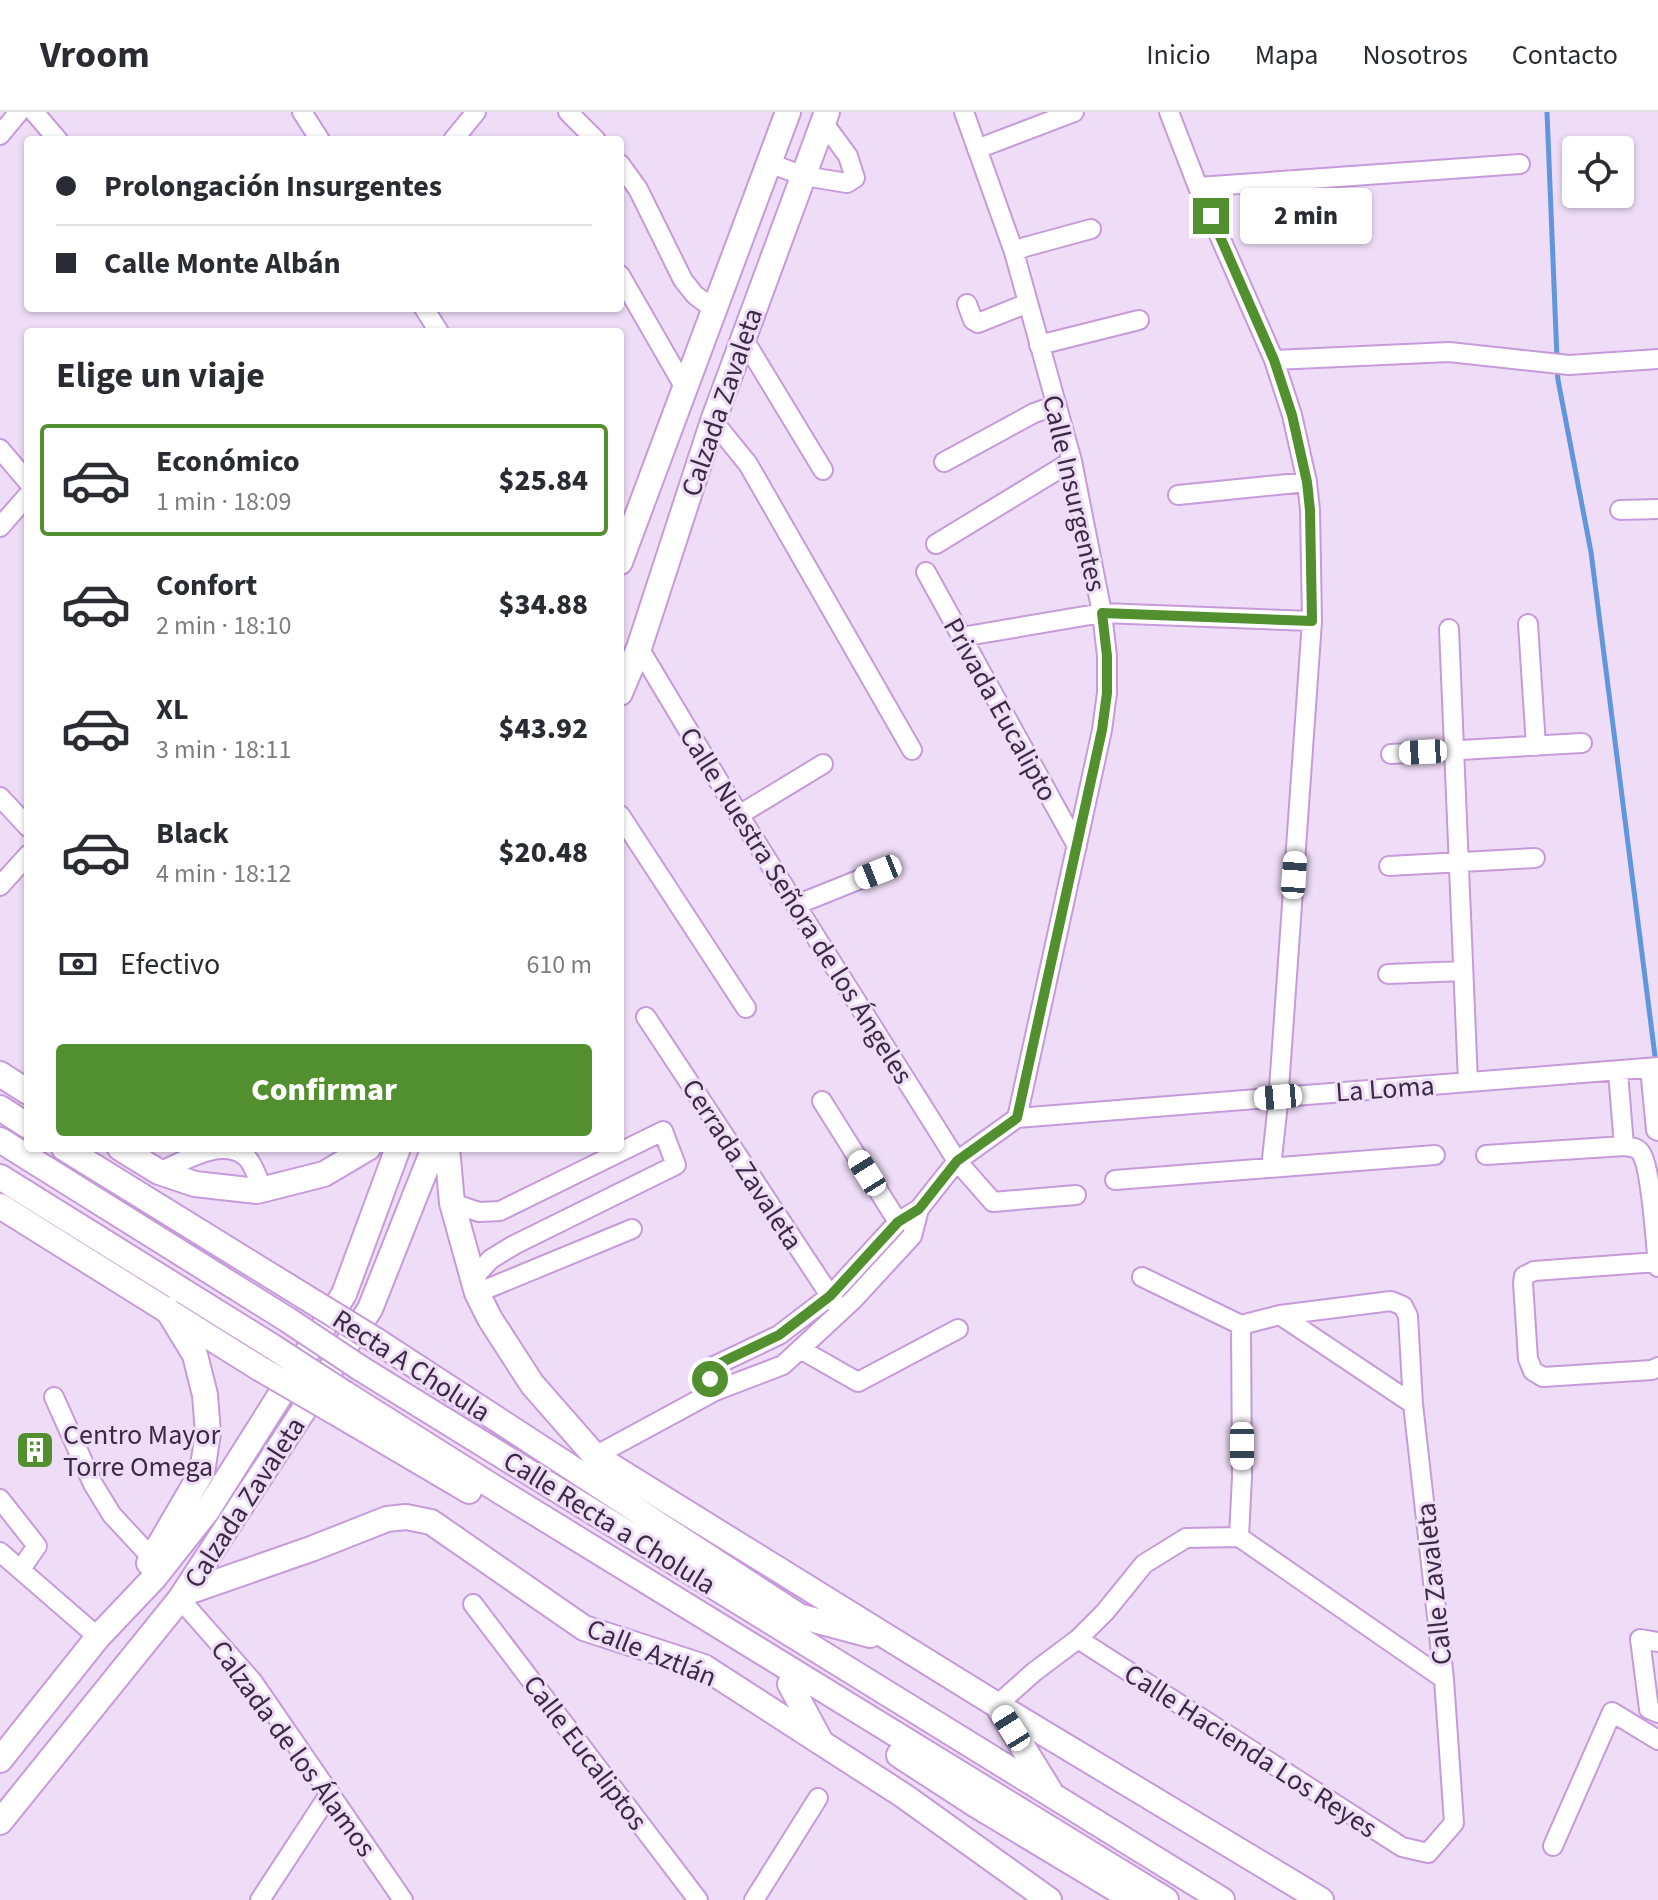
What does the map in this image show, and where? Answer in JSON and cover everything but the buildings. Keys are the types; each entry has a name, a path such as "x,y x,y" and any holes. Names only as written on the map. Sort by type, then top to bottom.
{"main road":[{"name":"Calzada Zavaleta","path":"624,551 788,112"},
{"name":"Calzada Zavaleta","path":"624,684 639,648 713,421 825,117"},
{"path":"0,1108 24,1123"},
{"name":"Calle Recta a Cholula","path":"0,1140 360,1368 1222,1900"},
{"name":"Recta A Cholula","path":"70,1152 377,1341 799,1616 896,1642"},
{"path":"126,1152 159,1172 195,1184 263,1190 324,1174 361,1152"},
{"name":"Calzada Zavaleta","path":"0,1760 100,1635 154,1578 207,1511 344,1294 397,1152"},
{"name":"Calzada Zavaleta","path":"0,1822 182,1596 370,1309 432,1152"},
{"path":"447,1152 452,1203 475,1286 490,1319 532,1384 595,1456 997,1705 1321,1900"},
{"name":"Calle Recta a Cholula","path":"0,1177 273,1347 338,1402 498,1490 1166,1900"},
{"path":"0,1206 259,1368 338,1402 790,1684 976,1805 1134,1900"},
{"path":"100,1635 152,1558 202,1472 208,1433 205,1395 195,1355 167,1309"},
{"name":"Calle Aztlán","path":"182,1596 387,1519 406,1517 431,1522 584,1628 704,1667 904,1796 1049,1900"},
{"path":"790,1684 822,1743"},
{"path":"997,1705 1054,1797"},
{"path":"904,1796 976,1805"}],"street":[{"path":"0,135 19,112"},
{"path":"34,112 55,136"},
{"path":"302,112 317,136"},
{"path":"456,136 476,112"},
{"path":"568,112 592,136"},
{"name":"Calle Insurgentes","path":"964,112 1014,252 1072,461 1102,613 1107,656 1107,693 1102,730 1017,1118"},
{"path":"977,149 1074,112"},
{"path":"1169,112 1198,187 1274,360 1292,415 1310,510 1312,621 1271,1168"},
{"path":"769,163 804,176 847,183 855,178 855,170 825,117"},
{"path":"1198,187 1520,164"},
{"path":"624,170 638,189 683,280 695,295 715,310"},
{"path":"1014,252 1091,229"},
{"path":"624,282 685,388"},
{"path":"967,304 973,320 978,323 1028,303"},
{"path":"1039,345 1139,320"},
{"path":"743,338 823,470"},
{"path":"664,351 699,351"},
{"path":"1274,360 1449,352 1569,365 1658,359"},
{"path":"944,462 1034,413 1057,405"},
{"path":"713,421 748,464 912,750"},
{"path":"0,449 24,477"},
{"path":"936,544 1072,461"},
{"path":"1178,495 1307,482"},
{"path":"0,527 24,500"},
{"path":"1620,510 1658,509"},
{"name":"Privada Eucalipto","path":"926,572 1077,846"},
{"path":"961,637 1102,613 1312,621"},
{"path":"1528,624 1536,746"},
{"path":"1449,629 1468,1082"},
{"name":"Calle Nuestra Señora de los Ángeles","path":"639,648 739,815 957,1161 993,1202 1076,1195"},
{"path":"1391,754 1582,743"},
{"path":"739,815 823,764"},
{"path":"0,797 24,823"},
{"path":"624,821 746,1008"},
{"path":"1389,866 1535,858"},
{"path":"0,886 24,859"},
{"path":"796,905 878,872"},
{"path":"1388,974 1463,971"},
{"name":"Cerrada Zavaleta","path":"646,1017 836,1304"},
{"path":"1654,1068 1658,1131"},
{"name":"La Loma","path":"1017,1118 1654,1068"},
{"path":"1618,1072 1624,1146"},
{"path":"822,1101 898,1222"},
{"path":"595,1456 715,1391 783,1365 800,1349 898,1222 919,1209 957,1161 1017,1118"},
{"path":"475,1286 507,1228 663,1131 676,1165 507,1228"},
{"path":"1486,1155 1624,1146 1636,1148 1642,1154 1647,1170 1658,1264 1534,1271 1524,1276 1528,1359 1533,1371 1543,1377 1652,1370 1658,1367"},
{"path":"159,1172 208,1152"},
{"path":"237,1152 247,1157 263,1190"},
{"path":"1115,1180 1435,1155"},
{"path":"452,1203 479,1212 507,1228"},
{"path":"715,1391 710,1379 712,1367 836,1304 912,1236 919,1209"},
{"path":"475,1286 632,1229"},
{"path":"1142,1277 1241,1325 1280,1315 1413,1404"},
{"name":"Calle Zavaleta","path":"1280,1315 1391,1301 1403,1306 1408,1316 1413,1404 1444,1679 1454,1823 1428,1853"},
{"path":"1239,1537 1242,1477 1241,1325"},
{"path":"800,1349 858,1382 958,1329"},
{"path":"54,1397 93,1484 112,1515 152,1558"},
{"path":"0,1499 37,1546 21,1569"},
{"path":"997,1705 1078,1639 1105,1612 1144,1564 1186,1538 1239,1537 1444,1679"},
{"path":"0,1552 100,1635"},
{"name":"Calzada de los Álamos","path":"182,1596 253,1682 403,1900"},
{"name":"Calle Eucaliptos","path":"473,1604 698,1900"},
{"name":"Calle Hacienda Los Reyes","path":"1078,1639 1402,1847 1428,1853"},
{"path":"1658,1642 1640,1639 1649,1709 1658,1713"},
{"path":"1553,1846 1612,1712 1658,1740"},
{"path":"260,1900 330,1793"},
{"path":"754,1900 818,1798"}],"waterway":[{"path":"1547,112 1557,359"},
{"path":"1557,369 1591,552 1656,1064"}],"place":[{"name":"Centro Mayor Torre Omega","path":"35,1450"}],"route":[{"path":"710,1379 712,1367 779,1335 830,1296 898,1222 919,1209 957,1161 1017,1118 1102,730 1107,693 1102,613 1312,621 1310,510 1292,415 1274,360 1211,216"}]}
